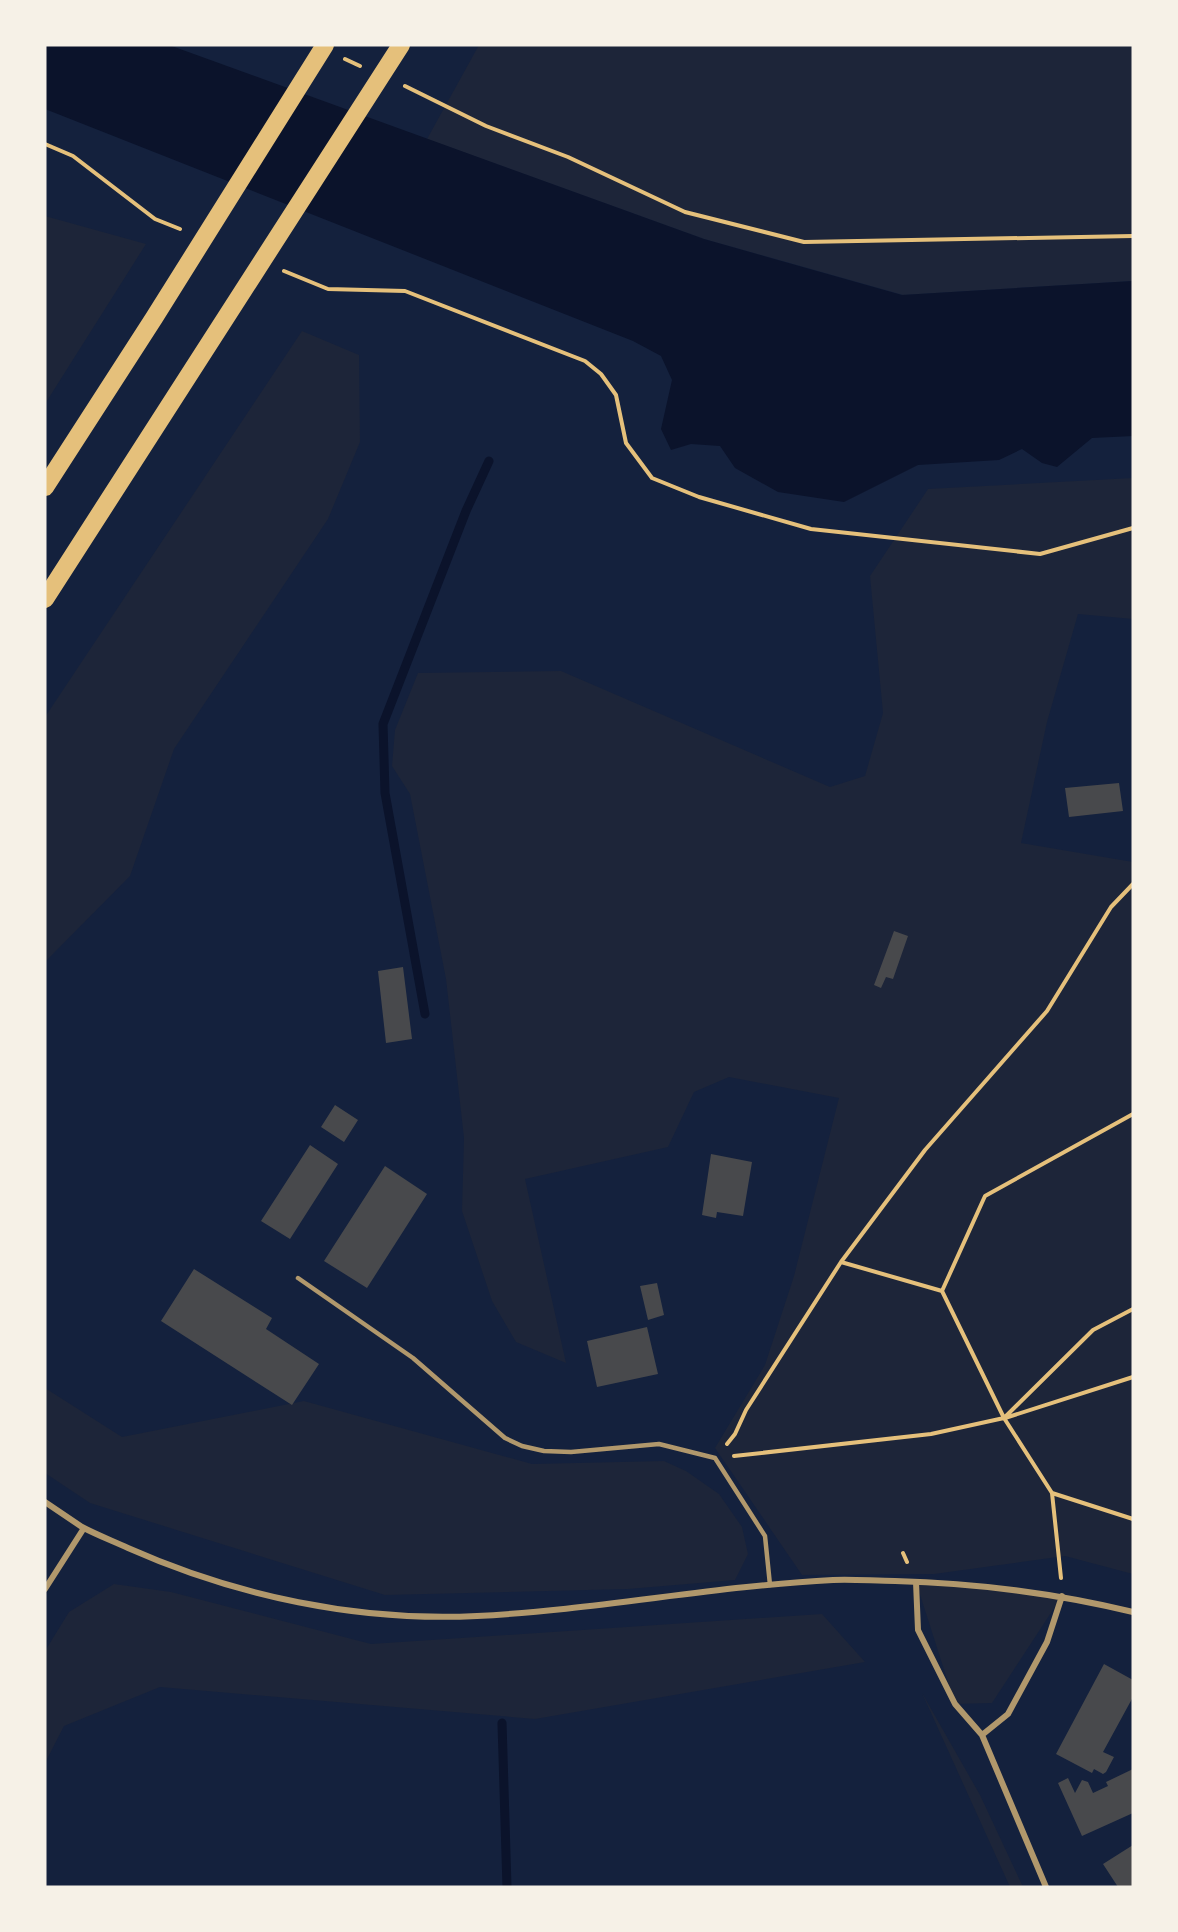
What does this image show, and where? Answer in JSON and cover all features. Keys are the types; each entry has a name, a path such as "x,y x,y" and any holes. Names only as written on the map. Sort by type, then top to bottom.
{"highway":[{"path":"45,599 401,45"},
{"path":"45,487 330,50"}],"street":[{"path":"45,1502 84,1528 154,1560 223,1584 297,1602 378,1615 425,1617 502,1615 770,1584 836,1580 951,1583 1062,1596 1133,1612"},
{"path":"45,1589 84,1528"},
{"path":"916,1582 918,1630 955,1704 982,1735 1046,1887"},
{"path":"982,1735 1008,1714 1047,1642 1062,1596"}],"lane":[{"path":"298,1278 413,1358 505,1438 522,1446 544,1451 571,1452 659,1444 715,1458 765,1536 770,1584"}],"path":[{"path":"330,50 367,69"},
{"path":"399,84 486,126 568,157 685,212 804,242 1133,236"},
{"path":"45,144 73,156 155,219 188,232"},
{"path":"274,267 328,289 405,291 585,361 601,374 616,395 626,443 652,478 699,497 811,529 1040,554 1133,528"},
{"path":"715,1458 735,1434 746,1410 841,1262 925,1150 1047,1011 1110,907 1133,884"},
{"path":"942,1291 986,1196 1133,1114"},
{"path":"841,1262 942,1291 1004,1418 1052,1493 1060,1569"},
{"path":"1004,1418 1093,1330 1133,1309"},
{"path":"715,1458 931,1434 1004,1418 1133,1377"},
{"path":"1052,1493 1133,1519"}],"shaded area":[{"path":"45,45 169,45 704,239 902,295 1133,281 1133,436 1092,438 1057,467 1042,463 1022,449 999,460 918,465 844,502 778,492 735,468 720,446 691,444 671,450 661,429 672,380 661,356 633,341 45,109"},
{"path":"479,45 1133,45 1133,281 903,295 704,239 427,139"},
{"path":"45,216 146,244 45,404"},
{"path":"302,331 359,355 360,442 328,519 174,749 130,876 45,962 45,717"},
{"path":"1133,478 1133,619 1078,614 1047,722 1021,843 1133,862 1133,1574 1065,1556 934,1574 802,1575 715,1448 765,1365 794,1276 839,1098 729,1077 694,1092 668,1147 525,1179 566,1363 516,1342 492,1301 462,1211 464,1138 446,979 410,794 392,766 395,730 418,673 561,671 830,787 865,776 883,713 870,576 928,489"},
{"path":"45,1388 122,1437 304,1401 532,1464 664,1461 686,1471 719,1494 742,1527 748,1554 735,1580 628,1589 385,1595 90,1503 45,1473"},
{"path":"916,1582 1062,1596 992,1703 955,1704"},
{"path":"114,1584 171,1592 371,1644 822,1614 865,1662 535,1719 160,1687 64,1726 45,1763 45,1651 69,1612"},
{"path":"922,1693 980,1795 1023,1887 1010,1887"}],"building":[{"path":"1119,783 1123,811 1069,817 1065,788"},
{"path":"894,931 908,936 893,979 886,977 881,988 874,985"},
{"path":"403,967 412,1039 386,1043 378,971"},
{"path":"335,1105 358,1120 344,1142 321,1127"},
{"path":"310,1145 338,1164 290,1239 261,1221"},
{"path":"711,1154 752,1162 743,1216 717,1212 716,1218 702,1215"},
{"path":"385,1166 427,1194 367,1288 324,1261"},
{"path":"194,1269 272,1318 266,1329 319,1364 292,1405 161,1321"},
{"path":"657,1283 664,1315 648,1320 640,1286"},
{"path":"647,1327 658,1374 597,1387 587,1341"},
{"path":"1104,1664 1133,1680 1133,1697 1103,1752 1114,1757 1103,1774 1094,1769 1092,1773 1056,1754"},
{"path":"1133,1769 1133,1813 1082,1836 1058,1783 1068,1778 1075,1793 1082,1780 1088,1782 1093,1793 1108,1786 1106,1782"},
{"path":"1133,1845 1133,1887 1118,1887 1103,1864"}],"waterway":[{"path":"425,1014 385,793 383,724 466,511 489,461"},
{"path":"502,1723 507,1887"}]}
